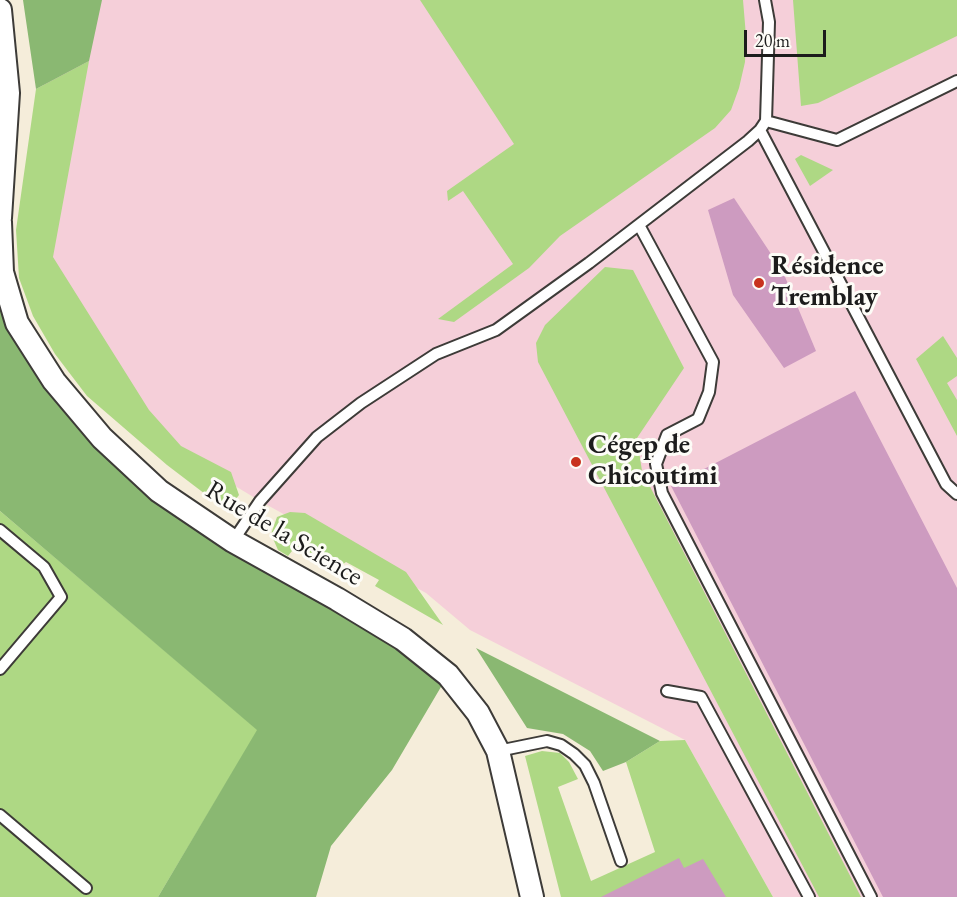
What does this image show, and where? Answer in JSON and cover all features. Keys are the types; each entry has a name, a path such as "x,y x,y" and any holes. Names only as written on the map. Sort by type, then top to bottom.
{"street":[{"name":"Rue de la Science","path":"0,10 8,93 0,220 2,272 17,323 54,381 102,438 159,491 233,541 338,598 403,639 448,675 478,713 498,751 532,897"}],"lane":[{"path":"765,0 769,22 763,126 777,162 946,484 957,494"},
{"path":"763,126 837,140 957,81"},
{"path":"233,541 260,501 317,437 361,403 436,354 496,330 639,225 748,141 763,126"},
{"path":"639,225 713,362 709,392 698,418 667,435 656,464 662,493 872,897"},
{"path":"0,530 44,567 60,597 0,669"},
{"path":"667,691 701,697 809,897"},
{"path":"498,751 547,741 561,745 574,754 585,765 594,783 621,861"},
{"path":"0,815 86,888"}],"shaded area":[{"name":"Cégep de Chicoutimi","path":"32,0 957,0 957,897 773,897 685,740 470,630 426,593 260,501 129,422 27,225 38,155 44,78"}],"green space":[{"path":"23,0 102,0 89,61 36,89"},
{"path":"420,0 743,0 746,36 745,62 739,88 731,110 715,128 560,236 529,268 454,322 438,319 513,264 463,191 448,201 447,191 514,144"},
{"path":"793,0 957,0 957,36 818,103 801,106"},
{"path":"89,61 53,257 149,410 181,446 231,472 239,495 232,504 220,504 209,497 167,465 87,396 55,354 33,316 19,278 16,230 36,89"},
{"path":"801,155 833,170 810,186 795,159"},
{"path":"0,222 17,323 159,491 448,675 392,770 331,846 316,897 158,897 257,730 0,511"},
{"path":"605,267 633,270 684,368 637,438 642,471 861,897 819,897 538,362 536,343 545,325"},
{"path":"943,336 957,358 957,376 947,383 957,400 957,436 916,359"},
{"path":"0,511 258,730 158,897 0,897"},
{"path":"290,512 305,513 406,572 443,625 375,586 379,580 346,562 339,567 314,553 292,551 288,556 278,550 271,534 277,517"},
{"path":"476,648 660,741 626,762 603,771 590,751 563,734 527,728"},
{"path":"685,740 773,897 561,897 525,756 542,751 560,753 569,762 578,779 558,787 591,881 655,852 626,762 660,741"}],"building":[{"name":"Résidence Tremblay","path":"734,198 783,272 816,351 784,368 733,295 708,210"},
{"name":"Cégep de Chicoutimi","path":"855,391 957,588 957,897 883,897 671,486"},
{"path":"679,858 684,868 703,859 726,897 601,897"}],"place":[{"name":"Résidence Tremblay","path":"759,283"},
{"name":"Cégep de Chicoutimi","path":"576,462"}]}
